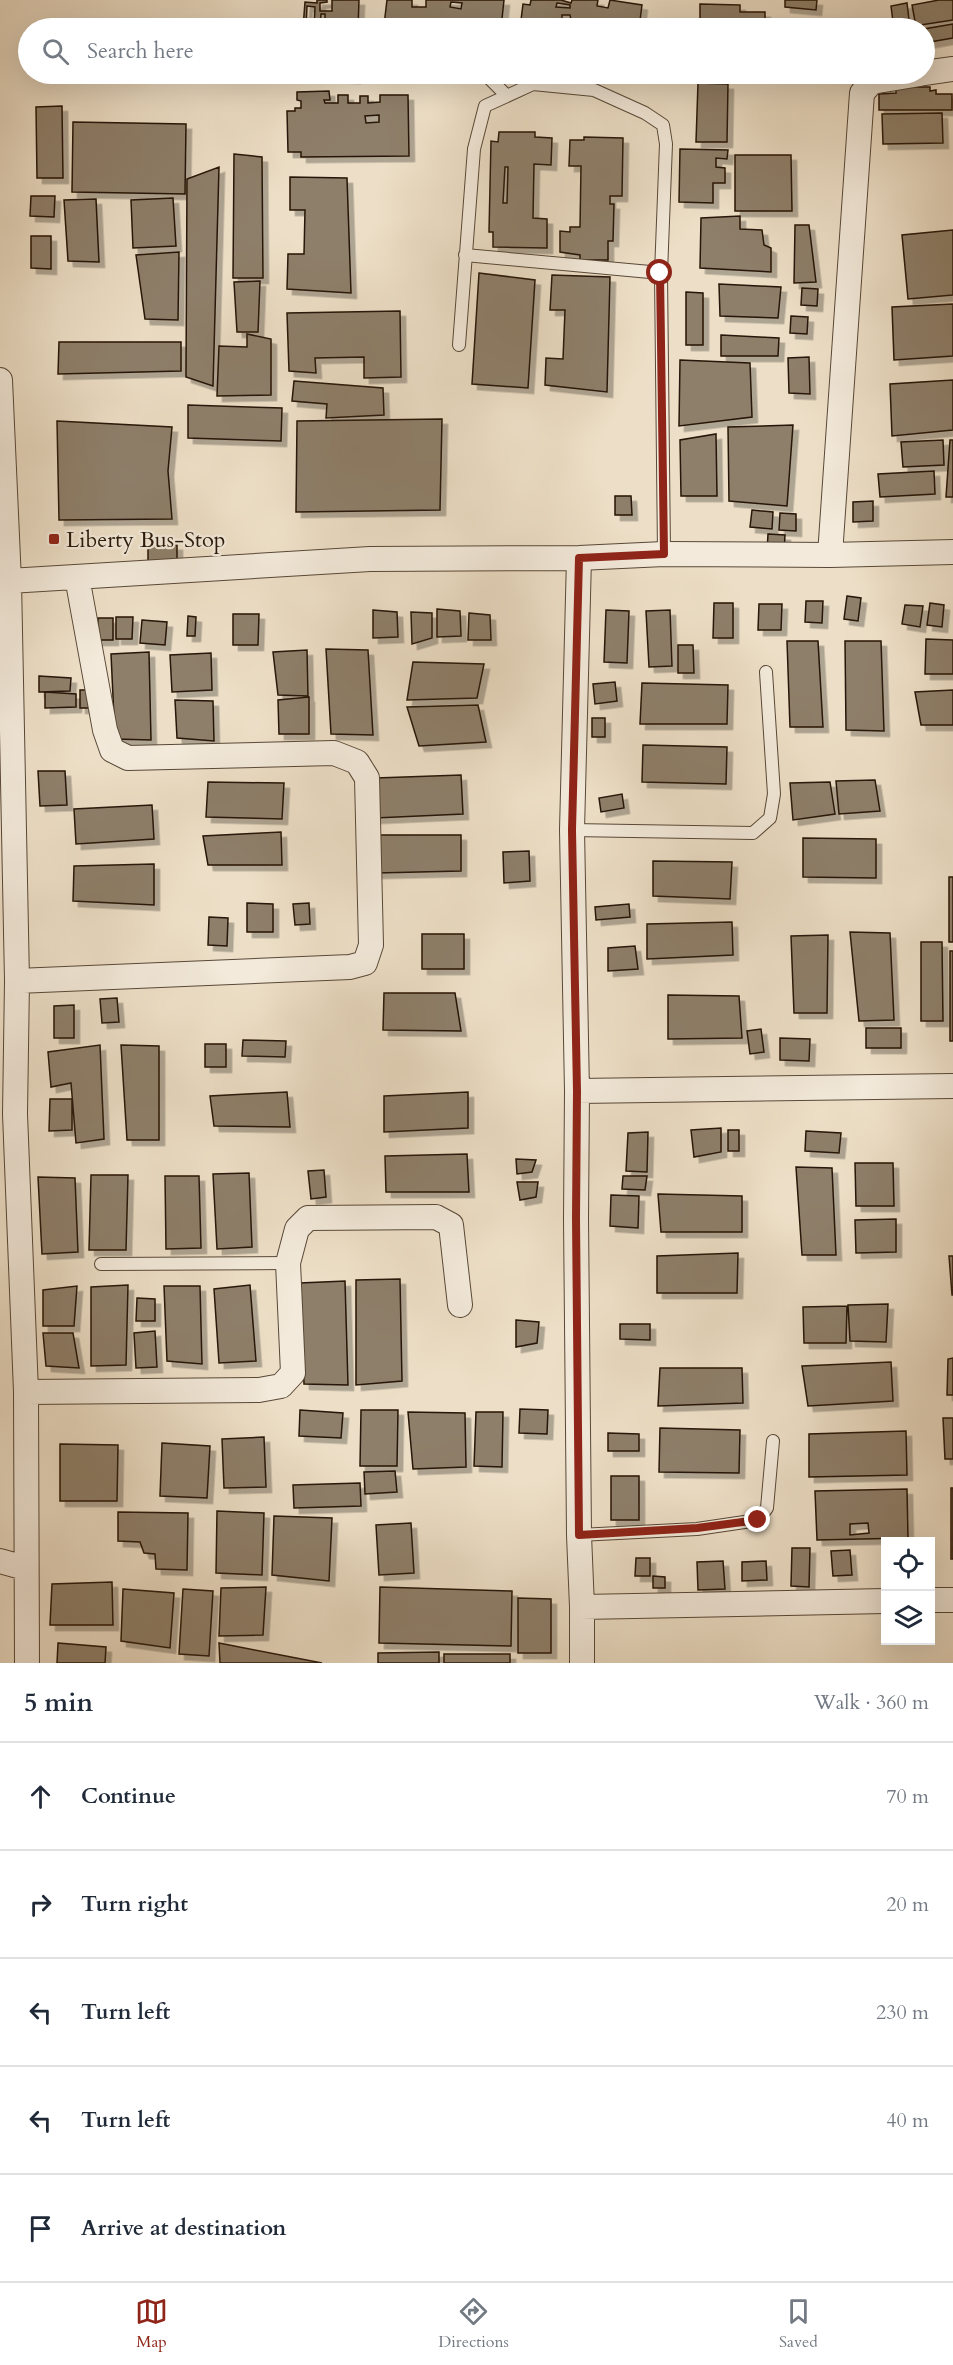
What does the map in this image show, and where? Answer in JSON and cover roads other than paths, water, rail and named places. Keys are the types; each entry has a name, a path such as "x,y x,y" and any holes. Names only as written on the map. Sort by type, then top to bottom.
{"street":[{"path":"935,71 953,69"},
{"path":"830,555 862,93 870,84"},
{"path":"0,381 9,581 16,981 7,1115 26,1392 27,1663"},
{"path":"9,581 370,559 953,552"},
{"path":"579,558 572,830 577,1091 576,1218 582,1663"},
{"path":"16,981 350,967 365,963 371,945 367,778 357,762 334,753 128,758 112,750 105,730 77,577"},
{"path":"577,1091 953,1086"},
{"path":"26,1392 259,1390 281,1386 293,1373 288,1263 297,1229 308,1218 436,1217 451,1225 460,1305"},
{"path":"0,1561 25,1568"},
{"path":"935,1600 953,1600"},
{"path":"582,1607 881,1601"}],"lane":[{"path":"495,84 507,96"},
{"path":"459,345 474,149 486,106 534,84 594,90 645,113 663,125 666,144 660,273 664,554"},
{"path":"465,255 660,273"},
{"path":"572,830 753,833 771,818 774,794 766,672"},
{"path":"101,1264 288,1263"},
{"path":"579,1535 697,1528 758,1520 767,1508 773,1441"}],"place":[{"name":"Liberty Bus-Stop","path":"54,539"}]}
